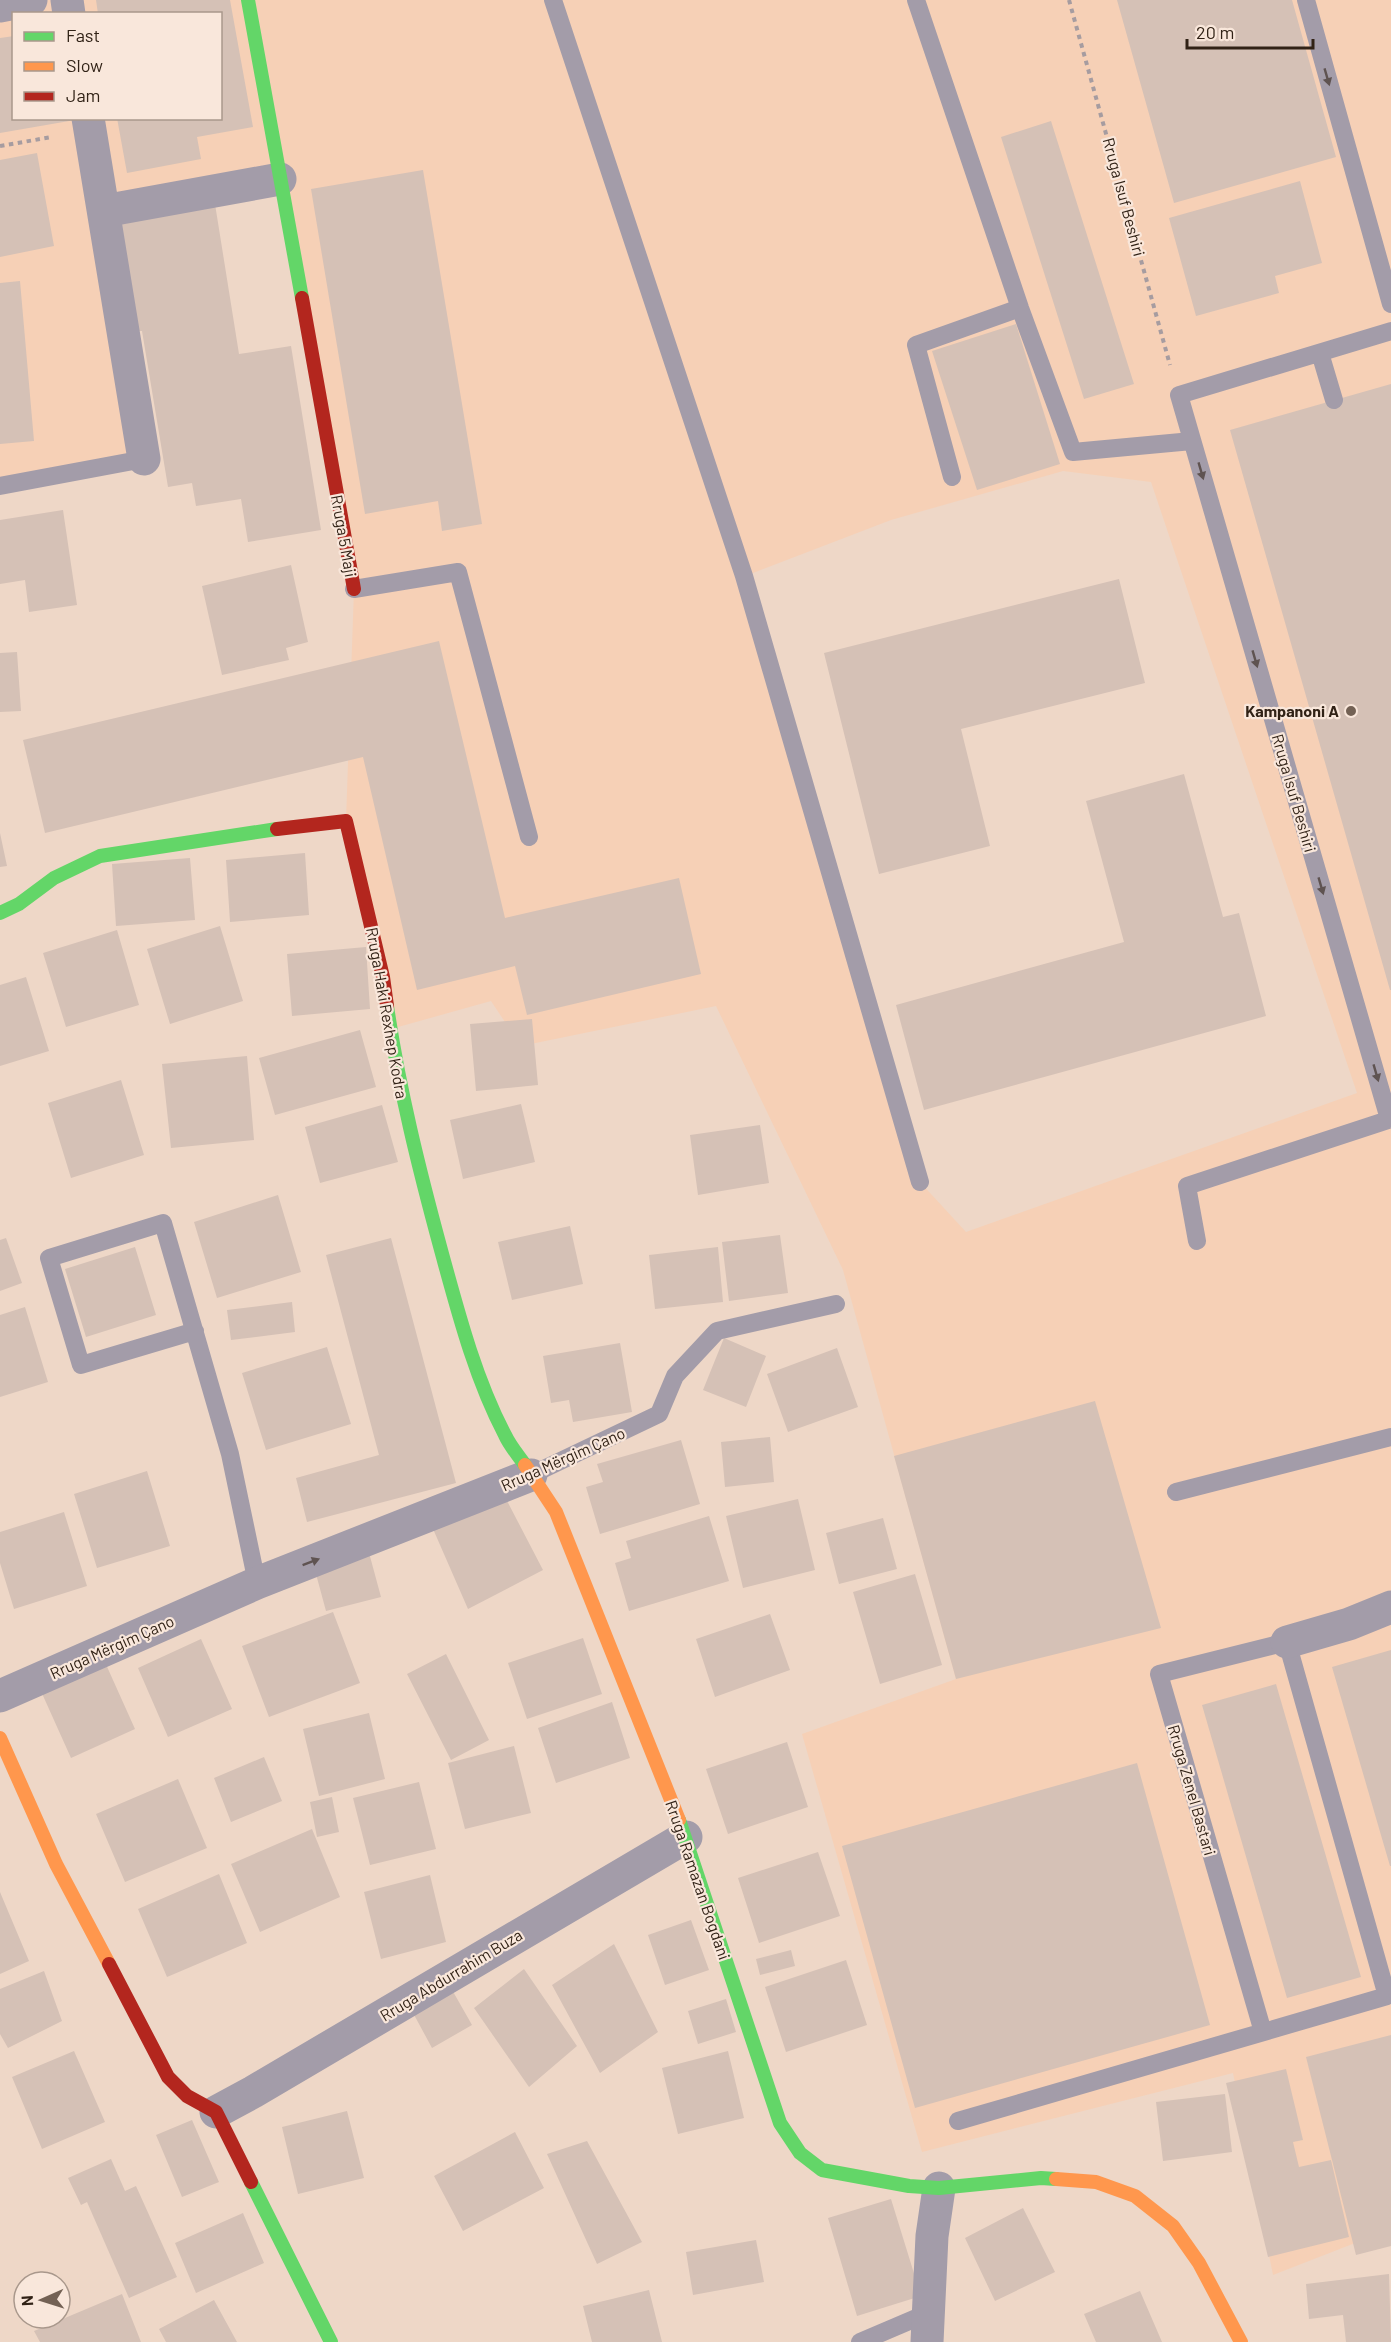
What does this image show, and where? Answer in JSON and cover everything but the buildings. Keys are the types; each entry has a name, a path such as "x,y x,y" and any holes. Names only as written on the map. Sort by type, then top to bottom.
{"street":[{"path":"0,6 31,0"},
{"name":"Rruga 5 Maji","path":"248,0 354,589"},
{"path":"89,125 144,459"},
{"path":"104,211 280,179"},
{"name":"Rruga Haki Rexhep Kodra","path":"0,913 19,904 54,878 100,856 245,832 346,821 383,976 396,1068 412,1143 457,1308 486,1391 505,1436 531,1475"},
{"name":"Rruga Mërgim Çano","path":"0,1696 257,1583 531,1475"},
{"name":"Rruga Ramazan Bogdani","path":"531,1475 556,1512 686,1837 780,2123 800,2153 822,2170 909,2186 939,2188 1041,2178 1096,2182 1135,2196 1173,2226 1199,2263 1241,2342"},
{"name":"Rruga Zenel Bastari","path":"1287,1642 1349,1624 1391,1607"},
{"path":"0,1738 56,1864 168,2077 187,2096 216,2112 331,2342"},
{"name":"Rruga Abdurrahim Buza","path":"216,2112 686,1837"},
{"path":"927,2327 932,2236 939,2188"}],"lane":[{"path":"553,0 744,576 920,1182"},
{"path":"916,0 1020,308 1073,452 1192,441"},
{"path":"1306,0 1391,304"},
{"path":"952,477 916,345 1020,308"},
{"path":"1179,395 1391,331"},
{"path":"1320,353 1334,400"},
{"name":"Rruga Isuf Beshiri","path":"1179,395 1390,1119"},
{"path":"0,486 144,459"},
{"name":"Rruga 5 Maji","path":"354,589 458,572 529,837"},
{"path":"1197,1241 1187,1186 1390,1119"},
{"path":"195,1331 81,1365 49,1258 164,1223 195,1331 230,1454 257,1583"},
{"name":"Rruga Mërgim Çano","path":"531,1475 658,1414 675,1376 717,1331 836,1304"},
{"path":"1176,1492 1391,1437"},
{"path":"958,2121 1387,1996 1287,1642"},
{"name":"Rruga Zenel Bastari","path":"1263,2032 1159,1674 1287,1642"},
{"path":"860,2342 927,2327"}],"path":[{"name":"Rruga Isuf Beshiri","path":"1069,0 1179,395"},
{"path":"0,146 89,125"}],"shaded area":[{"path":"31,0 1391,0 1391,2229 1273,2275 1233,2073 922,2152 802,1734 956,1679 843,1270 716,1006 521,1046 491,1001 391,1029 346,821 354,589 280,179 104,211 144,459 0,486 0,6","holes":["1063,471 1151,482 1357,1093 966,1232 920,1182 745,576 891,520"]}],"traffic: fast":[{"path":"248,0 302,298"},
{"path":"0,913 19,904 54,878 100,856 277,829"},
{"path":"387,1006 410,1129 461,1321 494,1413 509,1443 525,1465"},
{"path":"679,1820 780,2123 800,2153 822,2170 909,2186 939,2188 1041,2178 1056,2179"},
{"path":"251,2182 331,2342"}],"traffic: slow":[{"path":"525,1465 556,1512 679,1820"},
{"path":"0,1738 56,1864 109,1964"},
{"path":"1056,2179 1096,2182 1135,2196 1173,2226 1199,2263 1241,2342"}],"traffic: jam":[{"path":"302,298 354,589"},
{"path":"277,829 346,821 383,977 387,1006"},
{"path":"109,1964 168,2077 187,2096 216,2112 251,2182"}],"place":[{"name":"Kampanoni A","path":"1351,711"}]}
